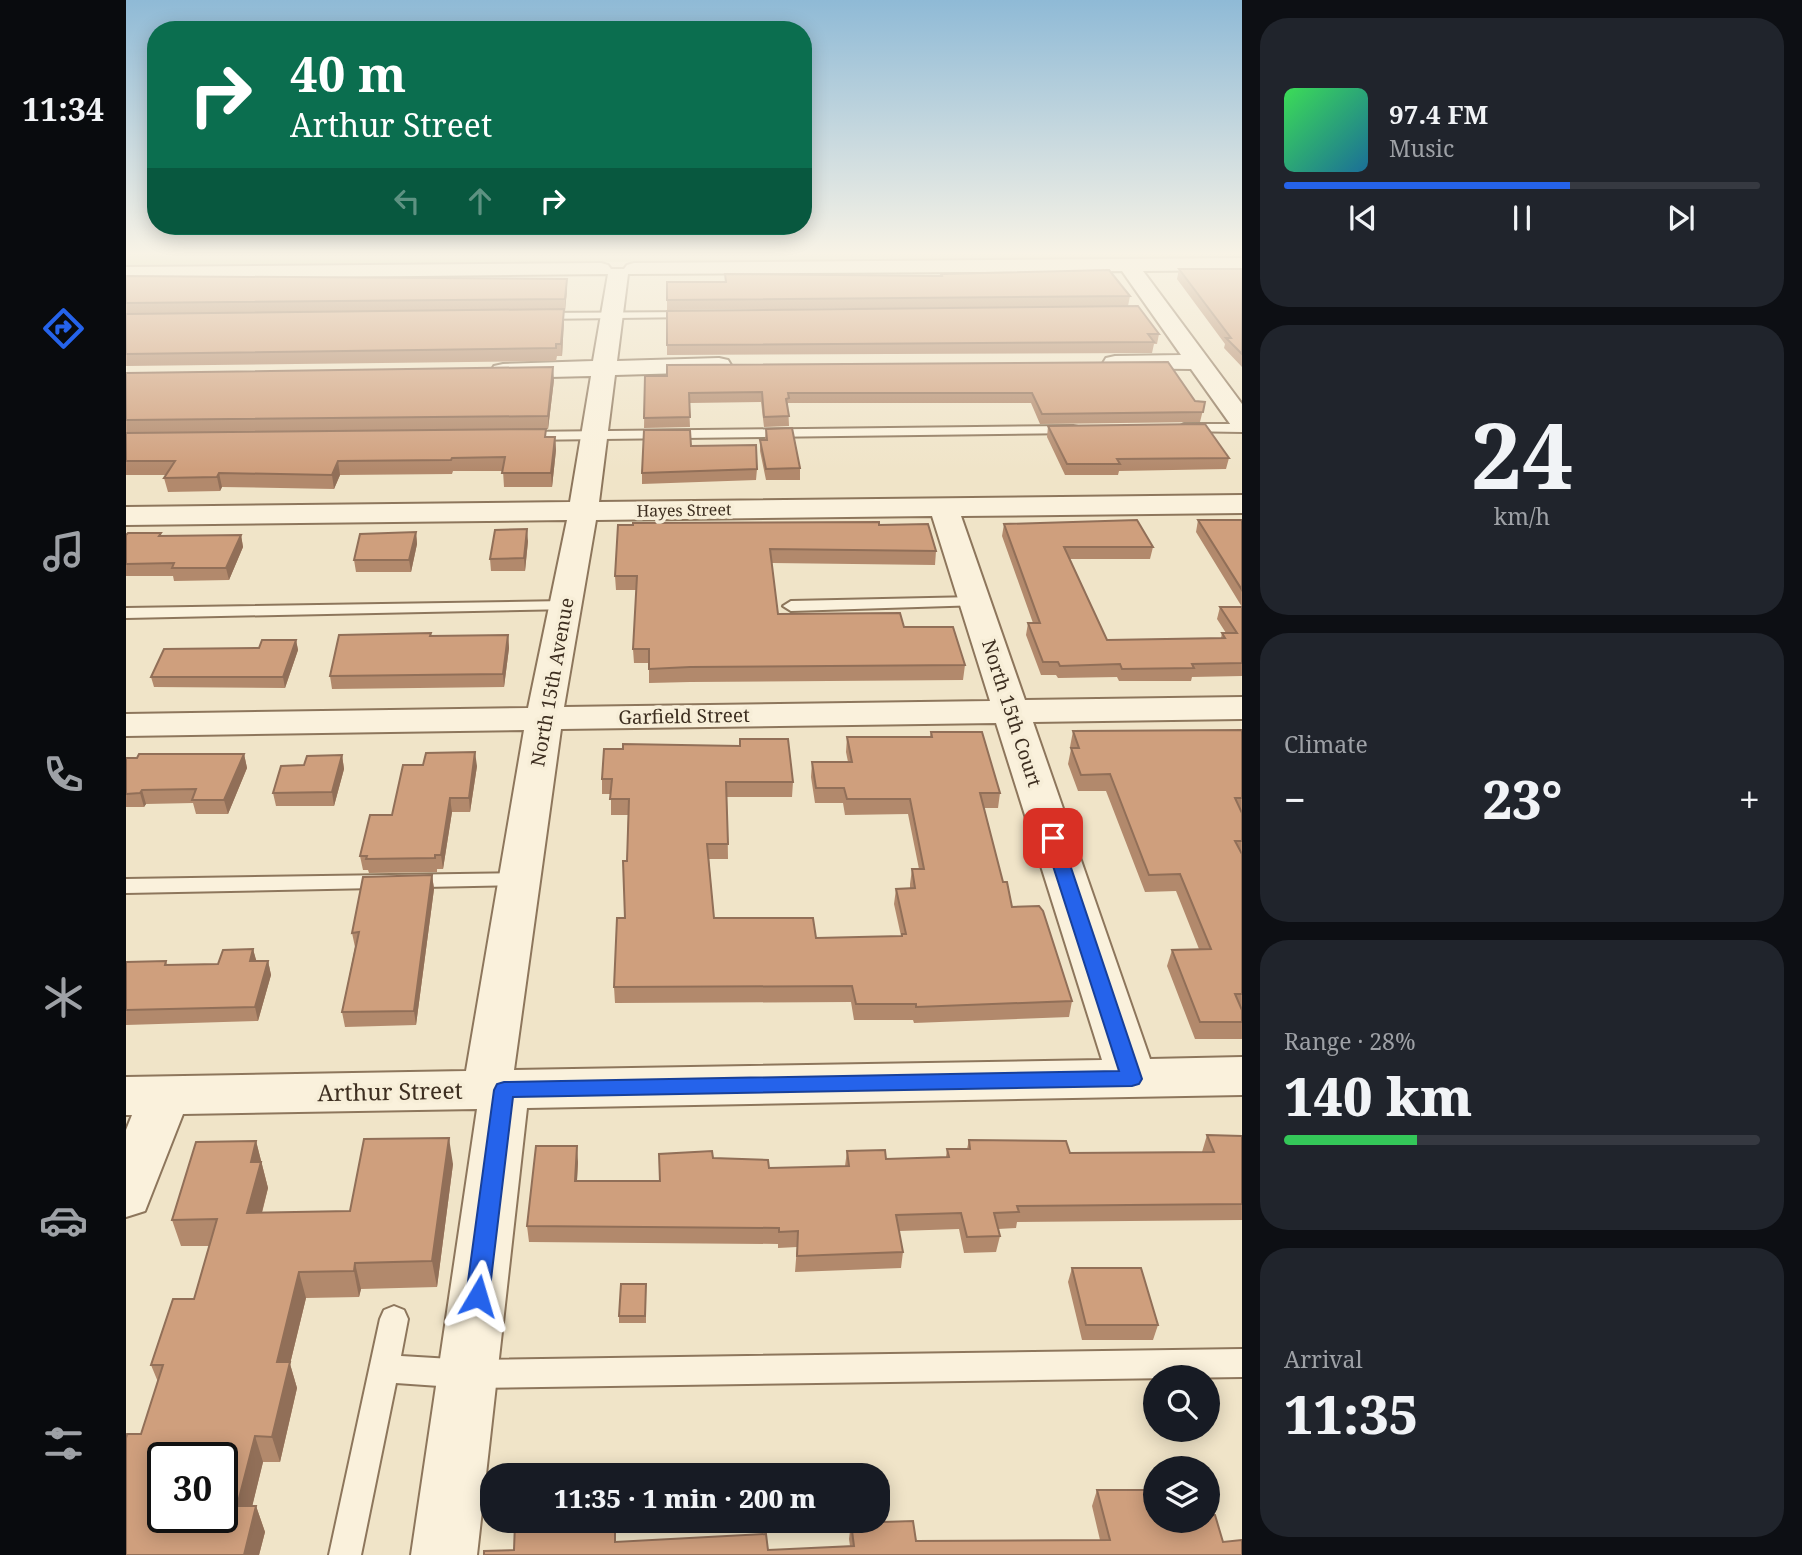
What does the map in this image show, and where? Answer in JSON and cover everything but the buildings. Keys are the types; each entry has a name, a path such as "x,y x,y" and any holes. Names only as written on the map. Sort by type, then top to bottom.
{"street":[{"name":"North 15th Avenue","path":"444,1555 468,1374 520,880 544,718 583,511 610,325"},
{"path":"1167,325 1199,362 1242,425"},
{"path":"1087,363 1199,362"},
{"path":"480,372 603,370 639,365 737,365"},
{"name":"Hayes Street","path":"126,516 1242,504"},
{"name":"North 15th Court","path":"944,508 1132,1079"},
{"name":"Garfield Street","path":"126,725 1242,708"},
{"name":"Arthur Street","path":"146,1095 1242,1076"},
{"path":"126,1195 146,1095"}],"lane":[{"path":"1173,428 1242,425"},
{"path":"511,436 1090,429"},
{"path":"791,606 975,602"},
{"path":"126,612 565,606"},
{"path":"126,886 520,880"},
{"path":"345,1555 394,1319"},
{"path":"384,1369 468,1374 1242,1363"}],"route":[{"path":"478,1296 504,1090 1132,1079 1053,838"}]}
